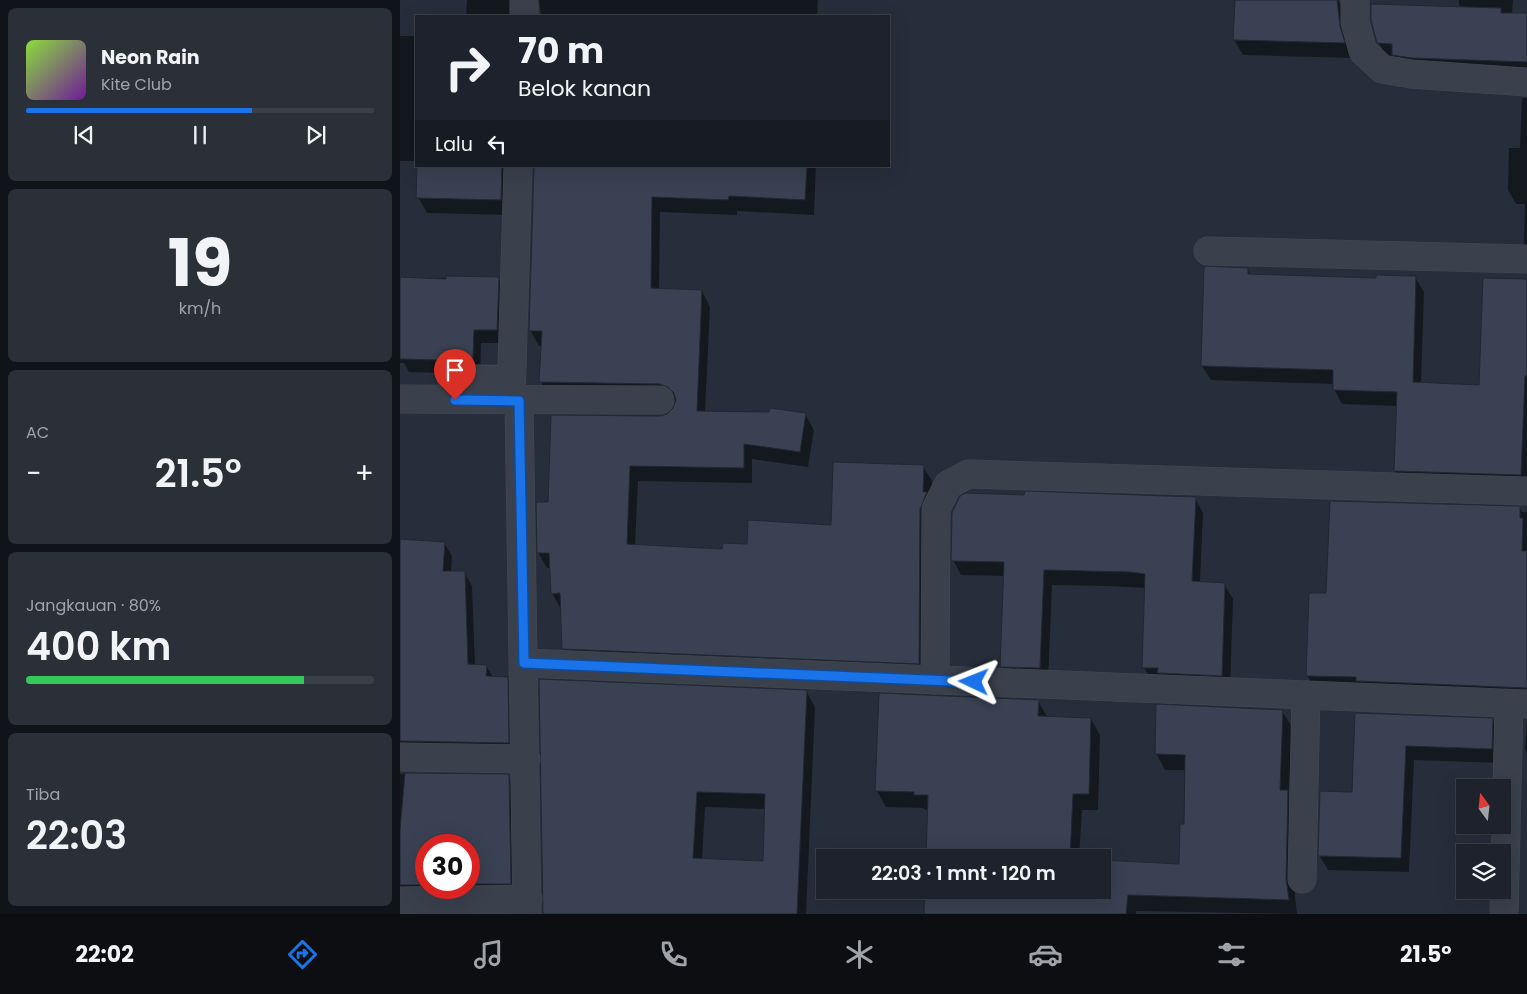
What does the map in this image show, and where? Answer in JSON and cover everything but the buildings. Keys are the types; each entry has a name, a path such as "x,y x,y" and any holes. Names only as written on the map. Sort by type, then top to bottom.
{"street":[{"path":"524,0 524,15"},
{"path":"1355,0 1355,22 1363,51 1382,69 1412,74 1527,82"},
{"path":"400,901 527,906 524,663 514,393 518,167"},
{"path":"1208,251 1527,259"},
{"path":"400,399 514,393 660,400"},
{"path":"936,680 936,509 948,485 968,474 1527,491"},
{"path":"524,663 1518,704 1504,914"},
{"path":"1302,879 1306,695"},
{"path":"400,756 526,759"}],"lane":[{"path":"449,377 514,393"}],"route":[{"path":"455,400 519,401 524,663 974,682"}]}
